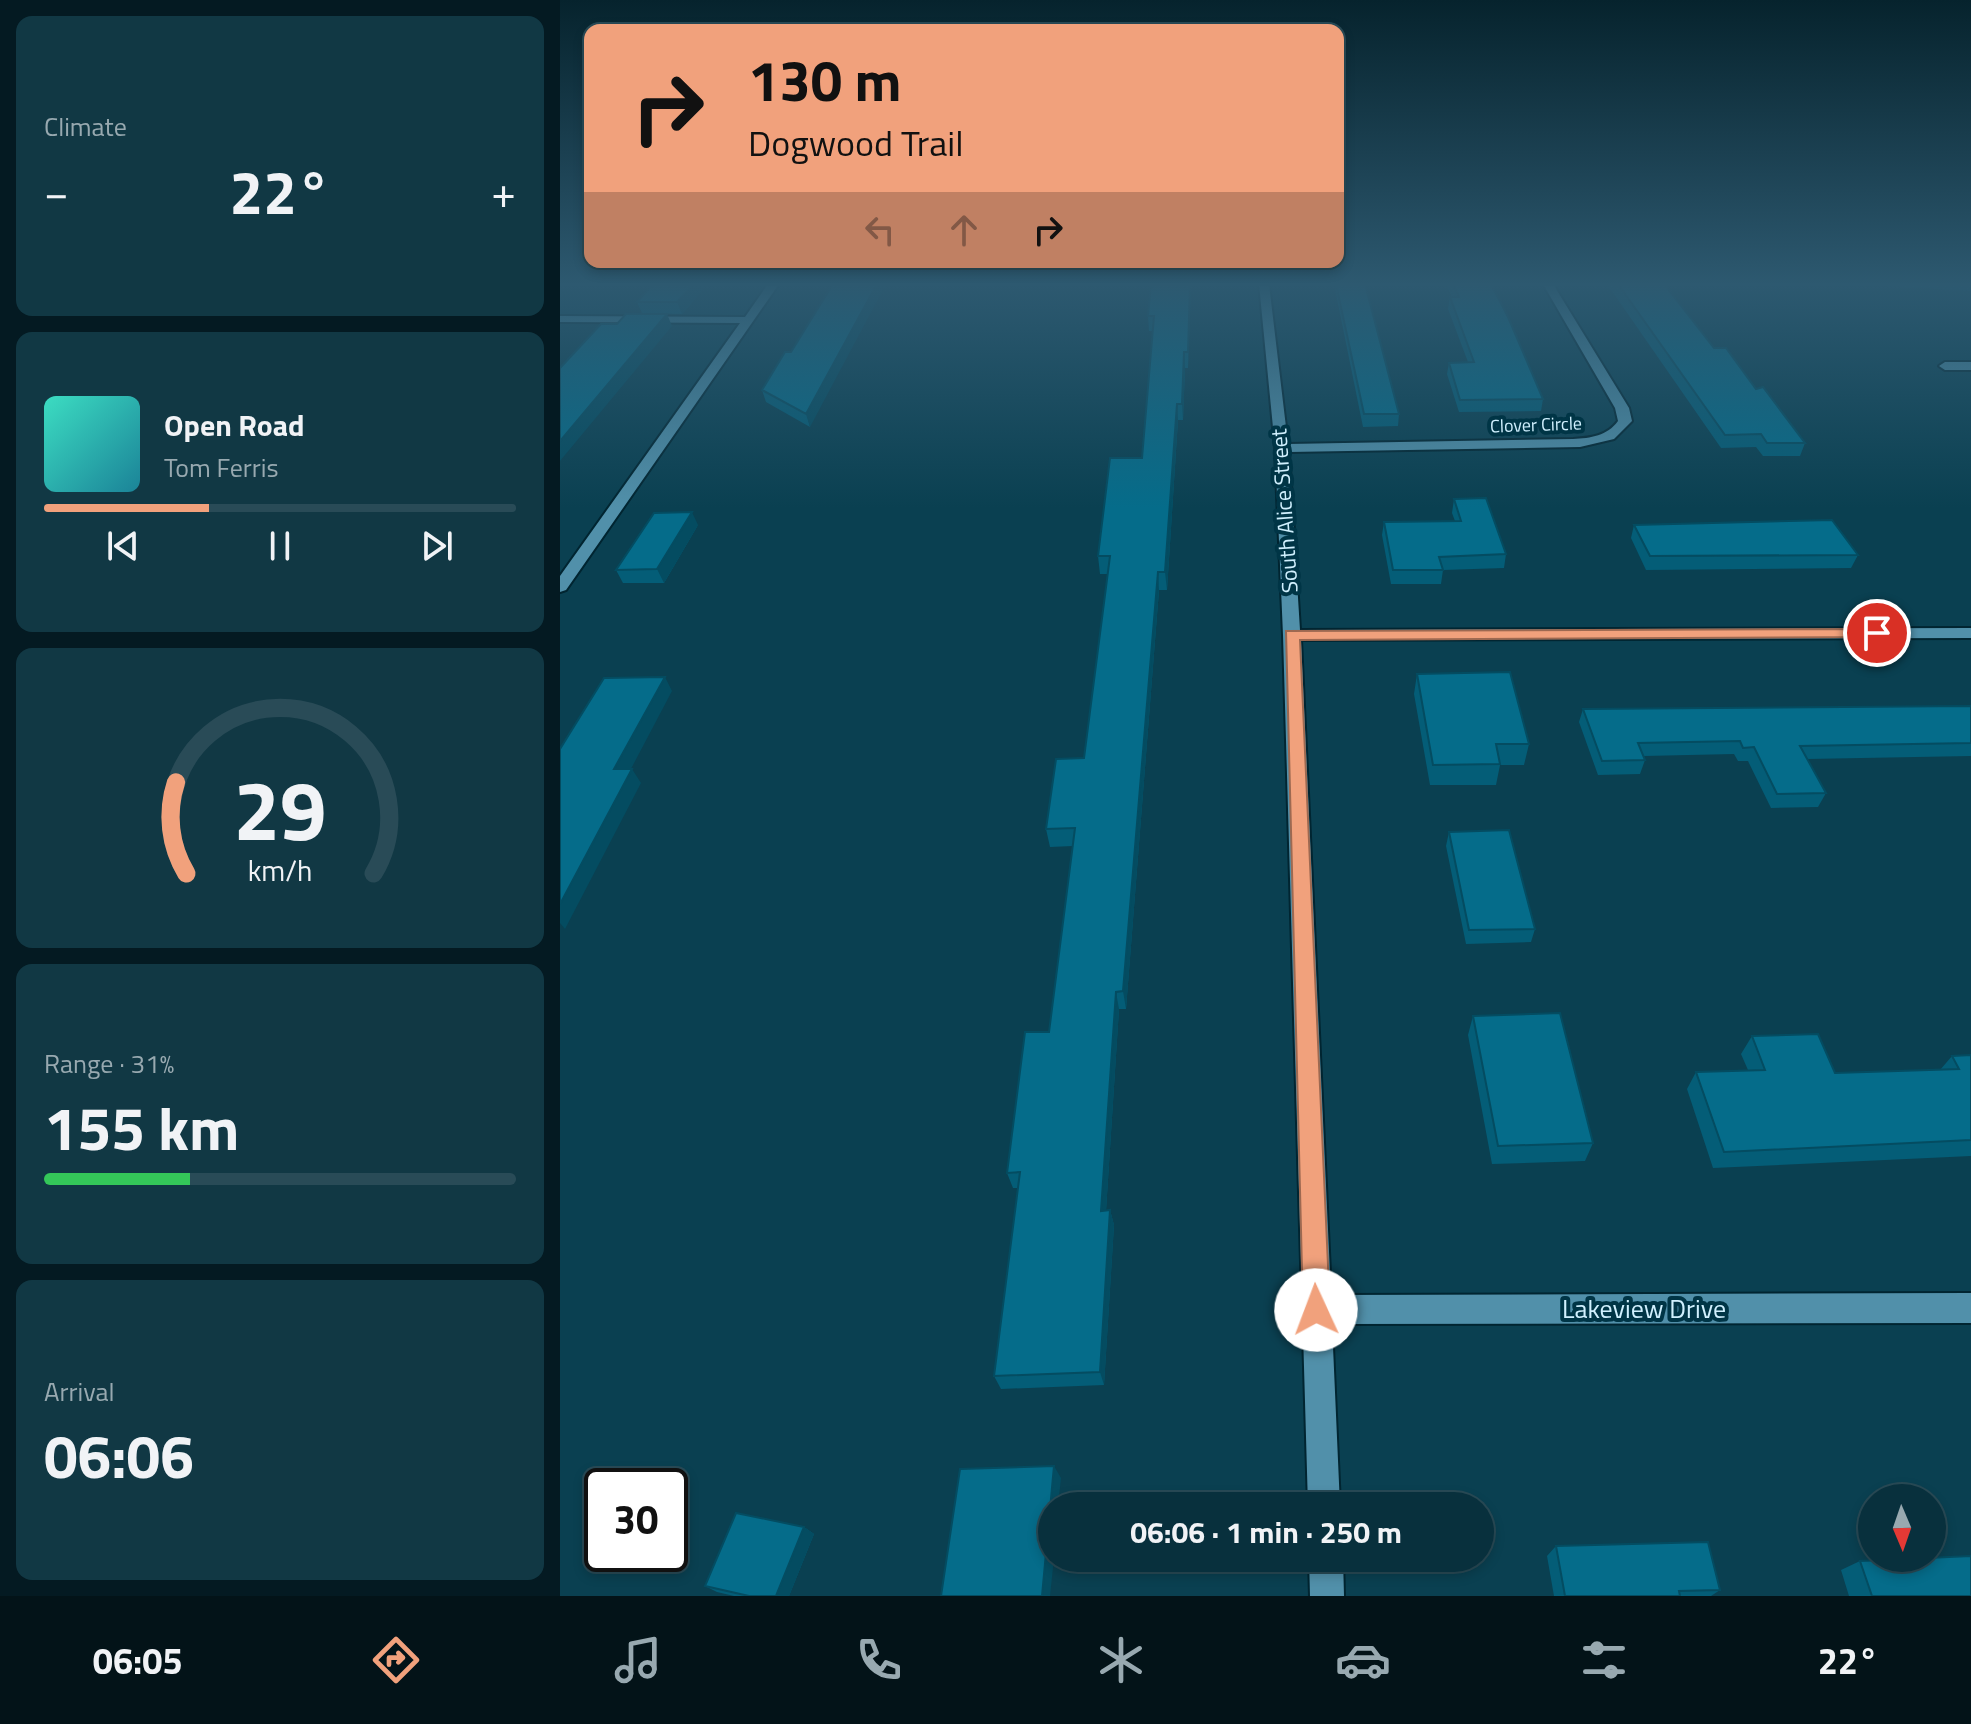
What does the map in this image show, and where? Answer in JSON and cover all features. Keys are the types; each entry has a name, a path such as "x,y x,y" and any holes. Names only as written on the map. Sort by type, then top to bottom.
{"street":[{"path":"560,587 721,358"},
{"name":"South Alice Street","path":"1272,358 1282,448 1292,635 1323,1492"},
{"name":"Clover Circle","path":"1282,448 1598,440 1617,432 1625,421 1622,408 1592,358"},
{"path":"1945,366 1971,366"},
{"path":"1292,635 1971,633"},
{"name":"Lakeview Drive","path":"1316,1310 1971,1308"},
{"path":"1326,1572 1327,1596"}],"building":[{"path":"569,358 630,358 560,441 560,368"},
{"path":"781,358 836,358 806,414 762,390"},
{"path":"1150,358 1184,358 1182,404 1177,404 1165,572 1158,572 1123,991 1116,992 1101,1211 1110,1210 1100,1372 994,1376 1020,1172 1007,1173 1025,1032 1049,1032 1075,828 1046,829 1056,759 1084,758 1110,556 1098,556 1110,458 1142,458"},
{"path":"1352,358 1384,358 1399,414 1364,414"},
{"path":"1473,358 1526,358 1543,399 1460,400 1449,363 1474,362"},
{"path":"1671,358 1734,358 1756,389 1763,387 1805,443 1767,443 1761,434 1725,435"},
{"path":"1486,498 1506,554 1439,557 1443,570 1393,570 1384,522 1461,521 1454,499"},
{"path":"692,512 657,569 616,570 654,513"},
{"path":"1832,520 1858,555 1650,556 1634,525"},
{"path":"1510,672 1529,744 1496,744 1500,764 1433,765 1417,674"},
{"path":"665,677 614,769 632,769 560,904 560,749 604,678"},
{"path":"1971,706 1971,743 1800,746 1826,793 1777,794 1754,747 1743,748 1740,741 1638,743 1645,760 1602,761 1583,709"},
{"path":"1509,830 1535,929 1469,930 1449,832"},
{"path":"1560,1013 1593,1143 1498,1146 1473,1016"},
{"path":"1818,1034 1835,1073 1959,1069 1952,1056 1971,1055 1971,1140 1724,1152 1696,1072 1765,1070 1752,1036"},
{"path":"1054,1466 1052,1492 1038,1492 1038,1572 1044,1572 1042,1596 941,1596 960,1469"},
{"path":"736,1513 804,1527 776,1596 749,1596 705,1586"},
{"path":"1708,1542 1720,1590 1679,1591 1680,1596 1565,1596 1556,1546"},
{"path":"1971,1556 1971,1596 1872,1596 1864,1572 1946,1572 1946,1557"}],"route":[{"path":"1316,1310 1292,635 1877,633"}]}
